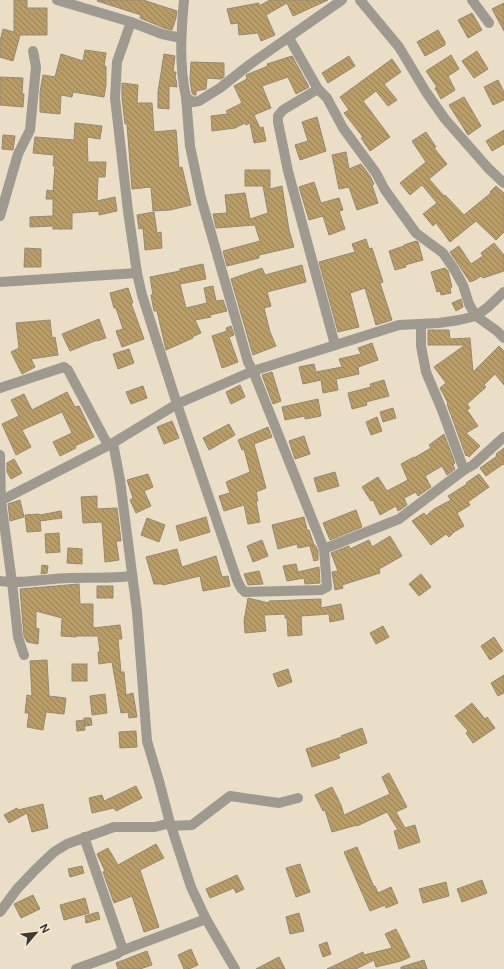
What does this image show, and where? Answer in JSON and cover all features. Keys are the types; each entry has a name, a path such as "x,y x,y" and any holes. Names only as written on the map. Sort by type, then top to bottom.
{"street":[{"path":"57,0 131,22 162,34 181,38"},
{"path":"131,22 117,62 115,98 128,211 137,273 142,295 177,404 241,588 246,592 321,590 327,586 324,549 253,371 248,362 201,198 190,146 184,89 181,38 184,0"},
{"path":"186,97 193,102 199,101 220,88 249,65 342,0"},
{"path":"360,0 399,47 426,92 445,119 488,168 504,183"},
{"path":"472,0 489,23"},
{"path":"288,38 318,89 327,98 343,128 376,173 385,190 416,233 443,253 463,285 469,304 476,316 504,338"},
{"path":"0,216 18,154 30,130 36,67 34,51"},
{"path":"318,89 283,110 278,116 278,122 288,171 335,345"},
{"path":"0,282 137,273"},
{"path":"1,501 73,465 177,404 253,371 399,325 421,325 459,320 476,316 504,292"},
{"path":"421,325 421,346 426,372 464,470"},
{"path":"0,388 64,367 68,370 110,444 120,480 131,576 137,612 147,742 171,824 192,887 206,919 235,969"},
{"path":"324,549 400,519 464,470 473,465 504,437"},
{"path":"0,455 1,501 18,637 24,655"},
{"path":"0,581 12,582 131,576"},
{"path":"0,912 17,889 54,852 67,844 84,837 114,827 155,827 171,824 192,825 230,796 279,803 298,798"},
{"path":"84,837 120,938 122,947 121,951"},
{"path":"78,969 206,919"}],"building":[{"path":"14,0 27,0 27,8 47,8 47,35 20,35 13,61 0,57 0,41 3,29 14,32"},
{"path":"143,0 177,11 176,18 172,30 140,18 141,15 97,1"},
{"path":"270,0 328,0 293,16 287,3 266,15 275,35 261,41 258,33 239,35 238,23 231,24 227,9 259,3 259,6"},
{"path":"504,3 504,31 492,9"},
{"path":"472,13 482,30 468,38 458,20"},
{"path":"438,30 445,42 445,45 425,56 417,42"},
{"path":"85,50 106,53 104,66 106,66 106,85 104,97 73,92 72,97 61,95 60,114 40,112 40,92 43,75 55,77 61,54 83,61"},
{"path":"477,51 488,69 474,78 462,61"},
{"path":"164,54 175,56 173,72 176,72 175,79 177,87 169,86 169,109 158,108 158,92"},
{"path":"451,55 459,69 448,76 455,90 441,99 435,88 437,87 426,71"},
{"path":"292,56 309,87 296,94 288,77 262,86 271,108 254,115 260,128 263,127 266,141 254,143 250,123 246,125 245,123 235,128 212,131 211,116 228,114 226,111 242,103 234,86 247,79 246,75 268,66 267,64"},
{"path":"349,56 355,66 328,83 322,73"},
{"path":"392,59 401,72 384,84 397,100 388,106 376,91 363,101 390,137 370,151 361,138 363,137 344,113 349,110 340,97"},
{"path":"191,62 224,63 224,77 221,79 207,78 206,89 196,91 196,95 194,95 192,93 190,80"},
{"path":"0,77 23,78 23,107 0,105"},
{"path":"498,80 504,92 504,100 493,105 484,87"},
{"path":"122,83 138,85 137,103 152,103 154,132 176,130 179,168 182,167 191,205 170,210 153,211 151,187 132,189 127,124 125,124 122,98"},
{"path":"464,97 481,126 468,135 449,105"},
{"path":"317,117 326,151 300,160 295,145 308,141 302,122"},
{"path":"75,123 102,126 100,139 87,137 88,162 106,162 105,177 98,177 97,201 115,197 117,211 99,215 99,211 72,213 72,229 53,229 53,226 30,227 30,217 53,216 53,199 46,199 47,190 53,191 55,166 53,166 54,155 33,153 35,137 74,140"},
{"path":"504,130 504,144 492,151 486,141"},
{"path":"426,132 436,147 434,148 447,164 429,179 464,215 491,193 490,192 496,186 504,193 504,232 496,240 476,221 450,242 436,223 433,226 423,214 437,203 422,185 410,195 400,183 426,162 412,141"},
{"path":"3,135 15,136 13,150 2,149"},
{"path":"346,152 349,169 361,164 370,176 374,184 372,185 378,203 357,210 349,187 339,189 332,155"},
{"path":"245,170 270,170 270,189 282,186 289,230 294,247 259,255 259,258 227,266 223,251 260,241 255,225 216,228 213,214 227,213 225,195 245,193 250,219 268,213 263,186 245,186"},
{"path":"314,182 321,203 339,198 343,210 339,211 345,229 329,235 323,216 309,220 299,187"},
{"path":"154,212 157,233 161,232 162,248 145,250 143,228 139,229 137,215"},
{"path":"366,239 369,249 372,248 383,282 380,283 392,320 376,325 365,288 350,293 359,327 338,332 319,262 355,252 352,244"},
{"path":"416,241 418,242 423,260 405,265 406,267 395,270 389,251"},
{"path":"494,243 504,255 504,271 483,278 481,276 470,282 450,252 459,246 471,264 483,256 481,253"},
{"path":"25,248 41,249 41,267 24,267"},
{"path":"203,264 206,279 180,284 186,308 207,303 204,288 213,286 216,301 223,300 227,311 210,315 211,317 195,320 201,333 166,350 157,311 154,311 150,277 180,271 180,269"},
{"path":"302,265 306,282 267,292 271,306 264,308 270,332 276,346 253,355 231,279 262,268 265,275"},
{"path":"445,268 448,271 452,287 450,288 451,293 441,295 440,291 437,292 431,272"},
{"path":"128,288 133,303 131,303 144,339 122,347 116,331 123,329 116,308 114,308 110,293"},
{"path":"461,299 463,307 456,311 452,303"},
{"path":"99,319 106,338 70,351 62,334"},
{"path":"50,320 52,338 55,337 58,355 31,359 35,367 22,374 11,352 19,348 16,323"},
{"path":"231,326 234,335 229,337 238,362 222,368 212,336 227,331 226,328"},
{"path":"428,330 449,330 450,339 470,338 473,372 499,346 504,351 504,385 495,374 484,385 486,387 467,404 470,408 467,410 478,426 466,433 480,446 469,457 467,455 466,456 447,404 448,403 440,388 446,383 434,367 465,345 428,345"},
{"path":"372,343 378,360 358,367 359,374 336,379 338,390 323,393 321,380 303,384 299,367 314,364 316,372 342,367 339,359 361,354 358,348"},
{"path":"129,349 134,363 118,369 113,354"},
{"path":"272,372 281,401 273,404 262,375"},
{"path":"384,380 389,396 366,402 367,405 352,409 348,393 371,387 370,384"},
{"path":"240,385 245,397 231,404 226,392"},
{"path":"143,386 147,398 131,404 126,392"},
{"path":"67,392 75,407 79,406 94,437 75,446 76,448 60,456 53,442 72,433 62,412 22,430 31,447 16,455 2,424 19,416 11,400 24,394 32,410"},
{"path":"318,399 321,416 305,419 305,416 285,420 282,407"},
{"path":"393,408 396,418 383,422 380,412"},
{"path":"377,417 382,431 371,435 366,422"},
{"path":"172,421 179,438 164,444 157,427"},
{"path":"229,424 235,435 209,450 203,438"},
{"path":"268,427 272,437 254,444 266,488 256,492 260,522 248,524 244,505 224,511 219,496 230,493 226,482 250,472 244,449 242,450 238,440"},
{"path":"444,434 455,463 453,465 455,469 447,475 442,466 425,476 431,487 418,496 416,492 404,498 407,505 400,510 398,511 396,506 380,515 373,500 371,501 362,487 378,477 387,491 408,480 401,464 431,448 429,445"},
{"path":"304,436 310,454 295,459 289,441"},
{"path":"504,448 504,465 503,464 486,476 480,468 497,456 496,454"},
{"path":"14,459 22,473 11,479 7,472 7,463"},
{"path":"335,472 339,486 318,492 314,478"},
{"path":"148,474 153,487 144,491 151,506 136,513 130,500 133,498 127,480"},
{"path":"479,474 489,487 468,502 470,505 457,513 464,526 449,537 446,534 431,545 412,521 424,513 426,516 434,509 451,500 448,496 467,484 466,483"},
{"path":"97,496 97,509 117,508 121,541 116,541 119,560 105,562 102,522 83,523 81,497"},
{"path":"20,500 24,517 10,521 8,504"},
{"path":"356,510 362,527 330,540 323,523"},
{"path":"61,511 62,518 40,521 41,531 27,532 25,515 40,515"},
{"path":"206,517 210,532 180,541 176,526"},
{"path":"304,517 307,530 309,530 314,545 298,548 297,544 278,549 272,525"},
{"path":"147,518 165,525 159,542 141,535"},
{"path":"59,533 60,552 46,553 45,534"},
{"path":"390,536 402,556 379,569 380,573 342,585 343,588 335,590 332,572 338,571 331,553 349,546 350,549 369,540 372,547"},
{"path":"262,540 268,556 253,562 247,546"},
{"path":"315,545 318,550 318,560 314,561 310,546"},
{"path":"68,548 82,549 82,564 67,563"},
{"path":"177,549 182,567 216,556 222,577 228,576 230,586 203,591 200,576 163,585 154,584 146,557"},
{"path":"296,564 298,572 319,567 320,583 305,584 304,578 287,581 283,566"},
{"path":"42,565 48,566 47,573 41,574"},
{"path":"259,571 263,584 248,585 244,574"},
{"path":"421,574 431,587 419,596 409,584"},
{"path":"79,584 80,604 93,604 93,628 120,625 122,639 118,639 121,672 124,672 126,695 133,693 137,717 129,718 128,712 121,713 112,662 99,664 98,652 100,652 98,636 61,636 62,618 36,611 36,628 39,629 38,644 27,642 24,636 20,589"},
{"path":"97,586 113,586 113,598 97,598"},
{"path":"248,598 269,603 269,601 321,599 321,608 341,604 344,619 330,622 329,614 301,616 302,635 288,636 287,618 285,618 285,614 264,615 266,631 245,633 244,621"},
{"path":"383,626 389,637 376,644 370,633"},
{"path":"494,637 503,651 490,660 481,646"},
{"path":"47,660 49,696 66,698 64,714 46,712 43,730 27,727 29,713 25,713 27,695 32,696 30,661"},
{"path":"72,664 87,664 87,681 72,681"},
{"path":"288,669 292,682 278,687 273,674"},
{"path":"504,675 504,693 498,696 491,683"},
{"path":"105,694 107,713 92,715 90,696"},
{"path":"472,703 485,719 487,717 495,728 473,743 466,733 468,731 455,716"},
{"path":"84,718 91,718 92,725 85,726"},
{"path":"84,720 85,730 77,731 76,721"},
{"path":"362,728 367,743 338,754 340,758 312,767 306,749 342,737 341,736"},
{"path":"136,731 137,747 120,748 119,732"},
{"path":"389,773 407,807 396,812 405,828 415,825 420,842 399,849 394,831 398,830 387,812 357,826 332,832 325,810 323,811 315,795 332,787 344,815 390,794 382,777"},
{"path":"136,786 142,798 116,811 114,808 92,813 89,798 102,795 104,801"},
{"path":"43,804 48,828 32,832 27,813 9,823 4,815 17,808 18,810"},
{"path":"156,844 164,858 140,870 159,927 144,932 132,896 114,903 103,872 105,871 97,854 108,848 118,865"},
{"path":"357,847 378,893 391,887 398,903 386,908 385,905 370,911 344,852"},
{"path":"300,864 310,892 296,897 286,868"},
{"path":"82,866 84,873 70,877 68,869"},
{"path":"237,875 244,889 236,893 234,888 210,898 206,889"},
{"path":"482,880 487,893 462,902 457,889"},
{"path":"446,882 449,896 423,903 419,889"},
{"path":"33,895 40,909 21,918 14,904"},
{"path":"85,898 89,913 64,920 60,905"},
{"path":"98,912 100,919 86,923 85,916"},
{"path":"299,913 304,931 290,934 286,917"},
{"path":"396,929 410,957 401,961 376,967 374,960 356,969 327,969 363,952 364,955 392,948 385,934"},
{"path":"327,942 331,954 323,957 319,945"},
{"path":"191,949 198,965 189,969 184,969 178,955"},
{"path":"147,951 152,965 140,969 118,969 116,963"},
{"path":"279,957 285,969 256,969"},
{"path":"424,960 427,969 401,969 401,967"}]}
